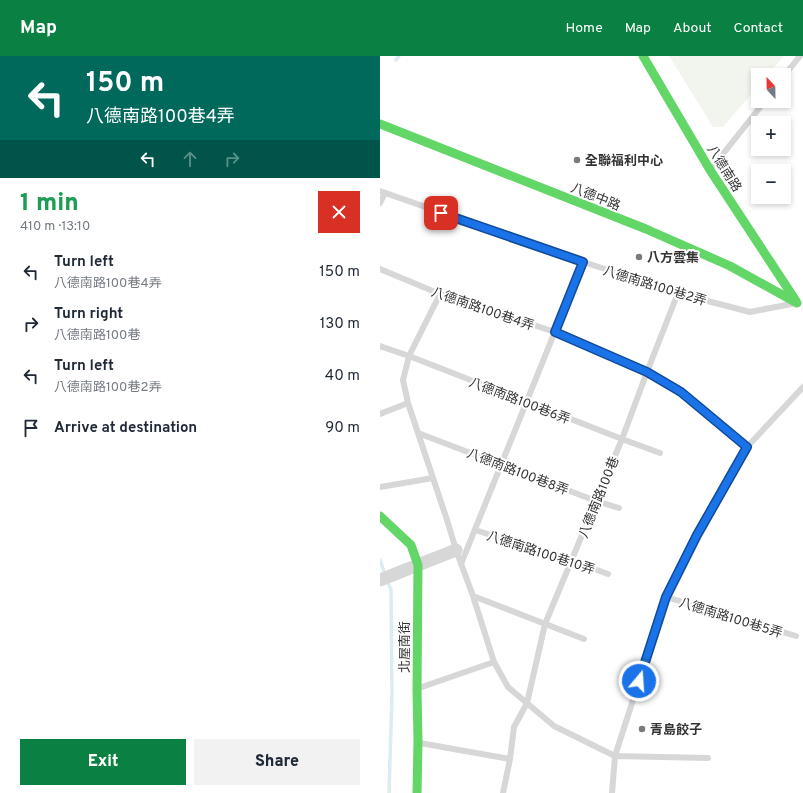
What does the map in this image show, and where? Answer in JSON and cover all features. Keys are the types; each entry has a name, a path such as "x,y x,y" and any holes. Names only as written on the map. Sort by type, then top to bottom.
{"street":[{"name":"八德南路","path":"643,56 710,170 800,307"},
{"name":"八德中路","path":"380,124 646,229 730,266 800,307"},
{"name":"北屋南街","path":"380,516 411,545 418,565 417,793"},
{"path":"380,580 456,550"}],"lane":[{"path":"790,68 800,56"},
{"path":"710,170 759,108"},
{"path":"380,203 382,192"},
{"name":"八德南路100巷2弄","path":"382,192 583,262 678,292 750,312 800,307"},
{"path":"461,564 583,262"},
{"name":"八德南路100巷4弄","path":"380,269 440,294 555,332 647,372 681,392 747,447"},
{"name":"八德南路100巷","path":"503,793 510,759 514,727 527,703 545,624 622,439 678,292"},
{"path":"440,294 409,356 403,380 408,403 494,662 508,688 554,726 615,756 708,758"},
{"name":"八德南路100巷6弄","path":"380,346 660,453"},
{"path":"612,793 615,756 666,597 697,535 747,447 803,387"},
{"path":"380,414 408,403"},
{"name":"八德南路100巷8弄","path":"418,433 596,501 619,508"},
{"path":"380,487 433,478"},
{"name":"八德南路100巷10弄","path":"475,530 608,574"},
{"path":"473,596 584,639"},
{"name":"八德南路100巷5弄","path":"666,597 796,636"},
{"path":"417,689 494,662"},
{"path":"418,742 510,759"}],"shaded area":[{"path":"669,56 784,56 773,68 751,68 751,94 723,127 713,127"}],"waterway":[{"path":"396,60 399,56"},
{"path":"380,560 385,574"},
{"path":"387,580 391,590 392,694 389,793"}],"traffic: fast":[{"path":"643,56 710,170 796,301"},
{"path":"380,124 646,229 730,266 797,303"},
{"path":"380,516 411,545 418,565 417,793"}],"place":[{"name":"全聯福利中心","path":"577,160"},
{"name":"八方雲集","path":"639,257"},
{"name":"青島餃子","path":"642,729"}],"route":[{"path":"441,213 583,262 555,332 647,372 681,392 747,447 697,535 666,597 639,681"}]}
